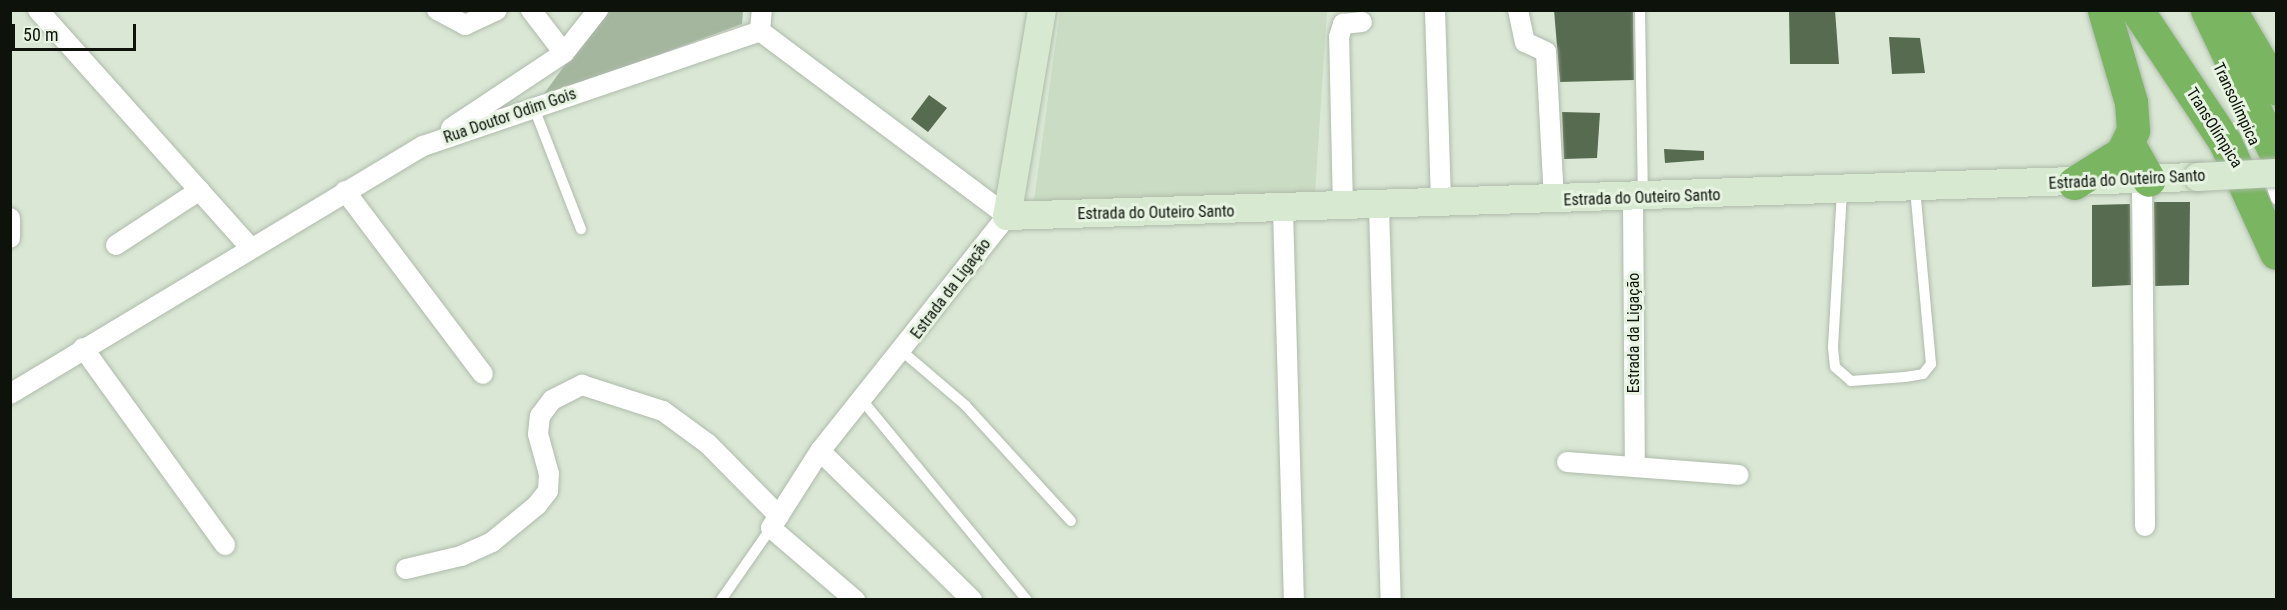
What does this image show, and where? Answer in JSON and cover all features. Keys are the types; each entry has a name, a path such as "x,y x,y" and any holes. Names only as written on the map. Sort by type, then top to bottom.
{"highway":[{"path":"2074,183 2113,161 2129,145 2135,118 2104,10"},
{"name":"TransOlímpica","path":"2137,10 2225,142 2277,253"},
{"name":"TransOlímpica","path":"2207,10 2267,156"},
{"path":"2230,10 2277,88"},
{"path":"2129,145 2145,180"}],"street":[{"path":"38,10 250,247"},
{"path":"437,10 465,25 496,10"},
{"path":"531,10 564,53"},
{"path":"423,146 564,53 598,10"},
{"path":"762,10 760,31 1007,216"},
{"name":"Estrada da Ligação","path":"775,522 820,451 903,352 1007,216 1042,10"},
{"path":"1435,10 1441,205"},
{"path":"1518,10 1525,42 1546,52 1554,201"},
{"path":"1343,208 1339,37 1343,24 1362,22"},
{"name":"Rua Doutor Odim Gois","path":"11,393 250,247 423,146 760,31"},
{"name":"Estrada do Outeiro Santo","path":"1007,216 1638,199 2145,180 2198,177 2267,156"},
{"path":"2145,180 2145,526"},
{"path":"116,245 200,190"},
{"path":"345,191 483,374"},
{"name":"Estrada da Ligação","path":"1635,466 1638,199"},
{"path":"1379,207 1391,600"},
{"path":"1283,210 1293,600"},
{"path":"83,348 225,545"},
{"path":"406,569 461,556 492,542 537,505 548,491 549,474 538,434 540,416 552,400 582,385 663,411 708,444 775,522 855,600"},
{"path":"820,451 972,600"},
{"path":"1567,462 1740,475"}],"lane":[{"path":"1638,199 1640,10"},
{"name":"Transolímpica","path":"2153,10 2241,148 2272,211"},
{"name":"Transolímpica","path":"2211,51 2267,156 2277,199"},
{"path":"534,108 580,229"},
{"path":"1842,191 1833,348 1835,367 1851,381 1923,374 1931,364 1915,188"},
{"path":"903,352 965,405 1071,521"},
{"path":"862,400 1027,600"},
{"path":"721,600 775,522"}],"shaded area":[{"path":"604,11 743,11 742,24 541,98"},
{"path":"1060,11 1327,11 1315,193 1034,201"}],"building":[{"path":"1554,10 1633,10 1634,80 1560,82"},
{"path":"1789,10 1835,10 1839,64 1790,64"},
{"path":"1889,37 1920,38 1925,73 1892,74"},
{"path":"929,95 947,108 928,132 911,119"},
{"path":"1562,112 1600,113 1597,158 1564,159"},
{"path":"1664,149 1704,151 1704,160 1665,163"},
{"path":"2154,202 2190,202 2189,285 2155,286"},
{"path":"2130,204 2131,285 2092,287 2092,205"}]}
